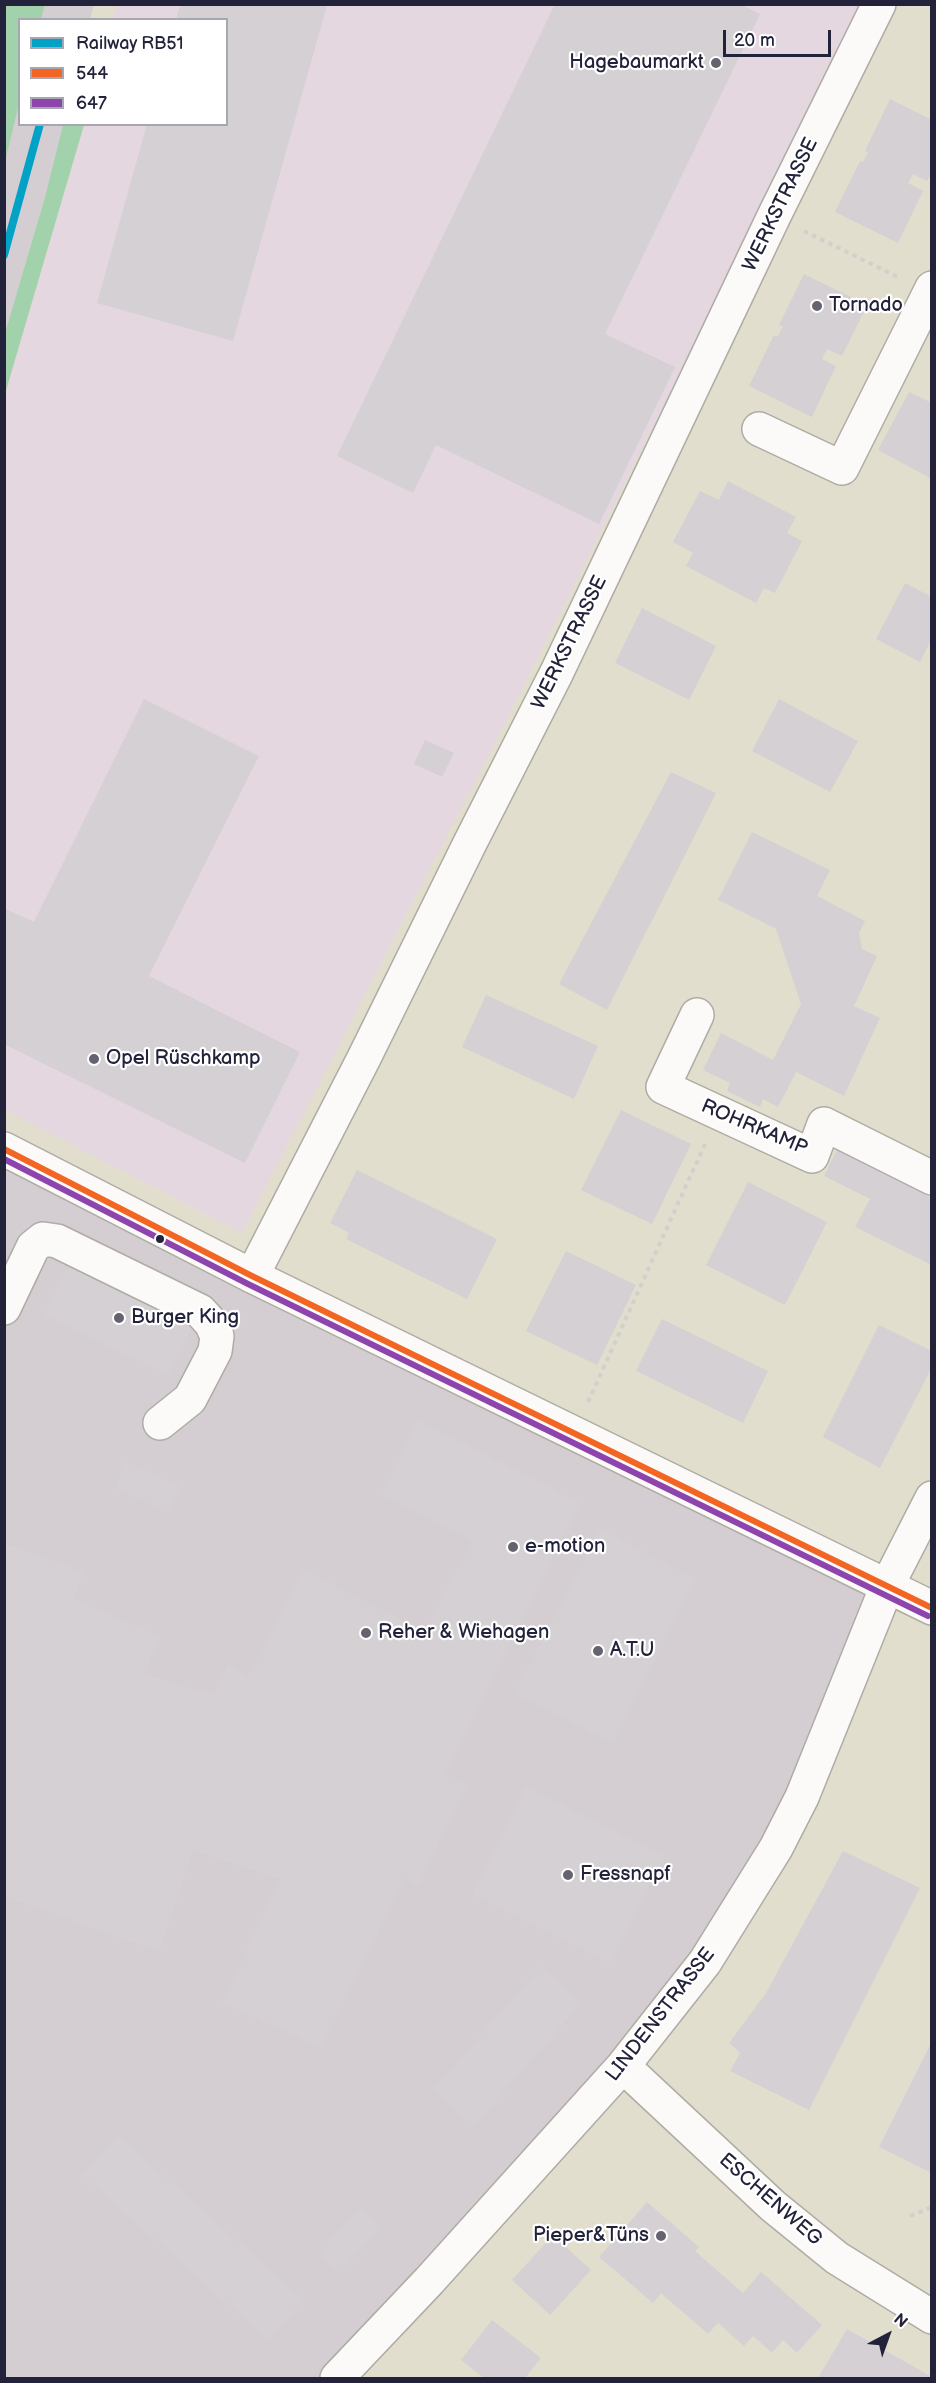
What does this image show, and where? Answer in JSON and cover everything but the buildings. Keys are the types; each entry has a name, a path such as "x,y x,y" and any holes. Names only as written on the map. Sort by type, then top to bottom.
{"street":[{"name":"WERKSTRASSE","path":"252,1276 359,1069 556,674 774,216 879,4"},
{"path":"759,429 842,468 930,290"},
{"name":"ROHRKAMP","path":"697,1015 663,1087 718,1115 812,1156 824,1124 932,1178"},
{"path":"4,1149 252,1276 932,1608"},
{"path":"4,1308 33,1247 43,1239 57,1241 200,1311 212,1323 217,1336 215,1351 190,1399 160,1423"},
{"path":"887,1586 932,1498"},
{"name":"LINDENSTRASSE","path":"337,2379 429,2281 623,2066 705,1962 776,1848 802,1797 887,1586"},
{"name":"ESCHENWEG","path":"623,2066 773,2206 837,2258 932,2316"}],"path":[{"path":"774,216 930,290"},
{"path":"574,1433 718,1115"},
{"path":"910,2216 932,2207"}],"shaded area":[{"path":"45,5 94,5 90,18 42,18"},
{"path":"116,5 864,5 506,721 242,1233 5,1110 4,394 84,126 228,126 228,18 112,18"},
{"path":"18,108 18,126 63,126 45,197 5,333 5,162"},
{"path":"4,1158 872,1591 771,1847 614,2057 330,2378 5,2378"}],"green space":[{"path":"5,4 45,5 41,18 18,18 18,108 5,162"},
{"path":"63,126 84,126 5,394 5,333 45,197"}],"rail line":[{"name":"RB51","path":"4,255 39,126"}],"transit line":[{"name":"544","path":"4,1149 252,1276 932,1608"},
{"name":"647","path":"4,1159 248,1284 928,1616"}],"place":[{"name":"Hagebaumarkt","path":"716,63"},
{"name":"Tornado","path":"817,306"},
{"name":"Opel Rüschkamp","path":"94,1059"},
{"name":"Burger King","path":"119,1318"},
{"name":"e-motion","path":"513,1547"},
{"name":"Reher & Wiehagen","path":"366,1633"},
{"name":"A.T.U","path":"598,1651"},
{"name":"Fressnapf","path":"568,1875"},
{"name":"Pieper&Tüns","path":"661,2236"}]}
